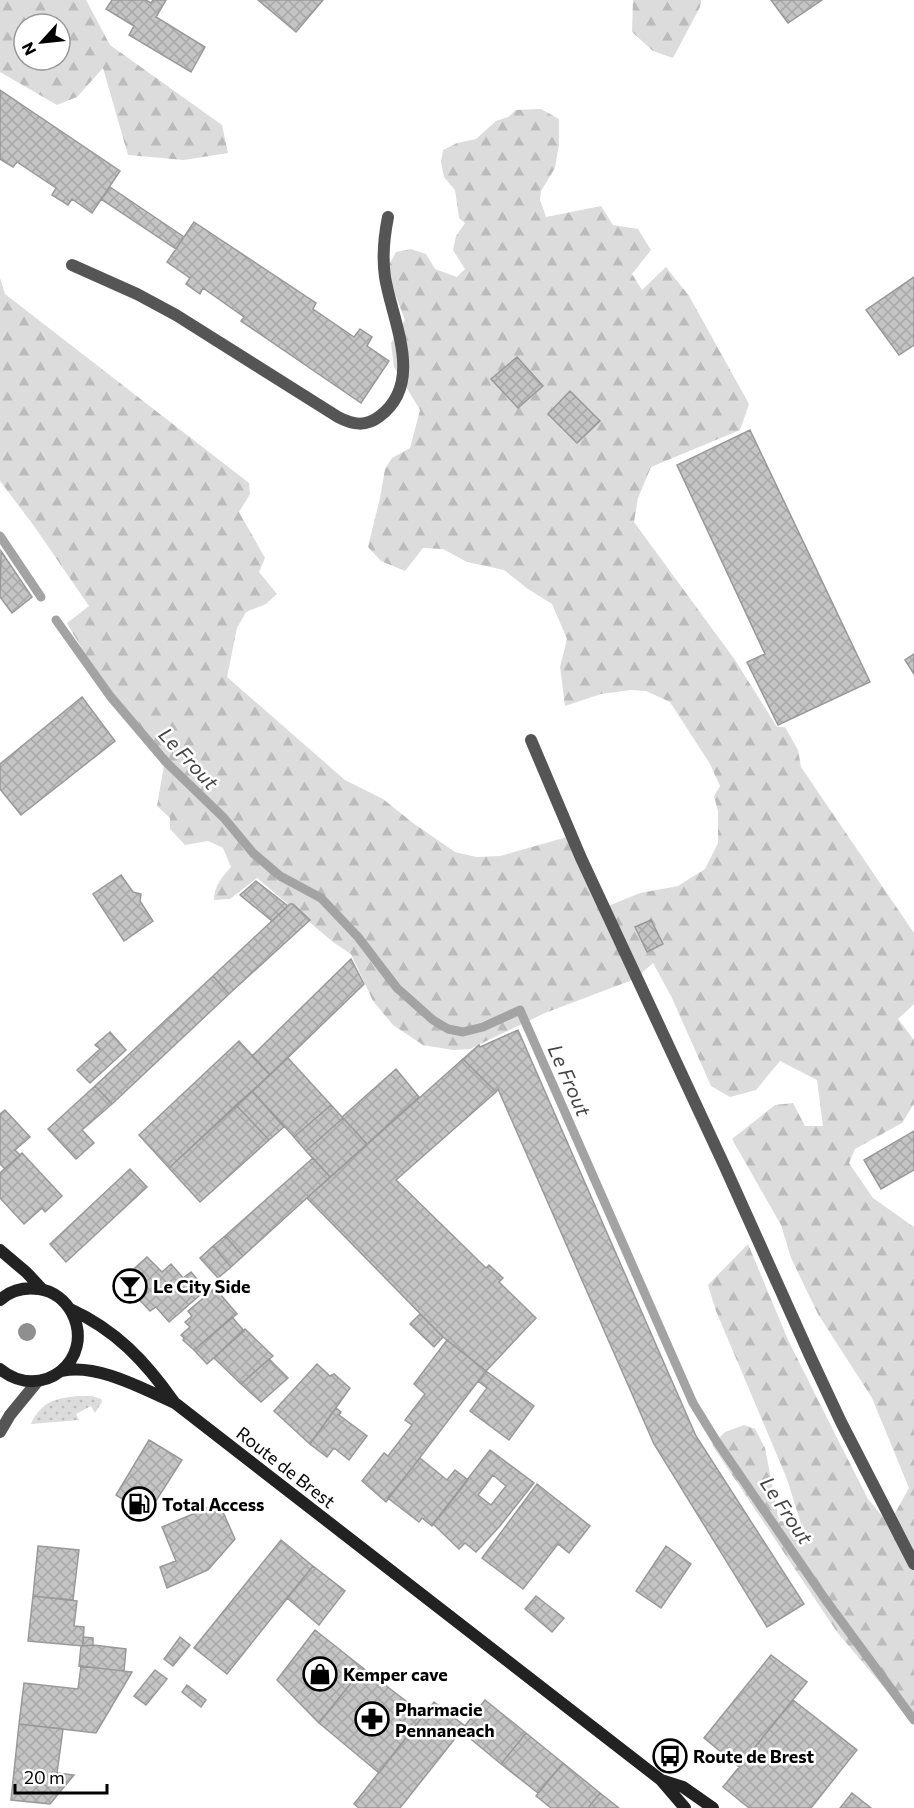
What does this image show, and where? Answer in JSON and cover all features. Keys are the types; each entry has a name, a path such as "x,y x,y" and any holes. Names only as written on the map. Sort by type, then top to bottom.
{"main road":[{"path":"0,1250 42,1289"},
{"path":"0,1300 16,1290 42,1289"},
{"name":"Route de Brest","path":"42,1289 58,1296 70,1309 100,1324 134,1353 175,1403"},
{"path":"0,1369 21,1381 37,1382 62,1371 71,1360 78,1334 76,1321 70,1309"},
{"name":"Route de Brest","path":"62,1371 74,1368 108,1375 130,1382 175,1403 661,1780 684,1808"},
{"name":"Route de Brest","path":"661,1780 683,1787 713,1808"}],"street":[{"path":"72,265 137,294 176,315 350,424 364,424 388,410 398,396 404,373 402,350 385,275 384,236 388,217"},
{"path":"531,740 581,858 726,1167 831,1400 914,1564"},
{"path":"0,1432 10,1415 37,1382"}],"green space":[{"path":"0,0 86,0 110,45 222,125 228,153 184,160 128,155 103,68 77,97 57,105 0,72"},
{"path":"633,0 701,0 700,7 673,58 653,51 632,32"},
{"path":"541,109 559,119 559,144 555,168 541,191 540,200 546,217 601,206 613,225 638,229 651,250 632,274 642,290 666,267 689,296 749,404 740,430 651,467 638,498 634,522 735,660 777,727 785,727 798,750 801,767 914,933 914,1004 898,1019 914,1040 914,1104 902,1123 855,1149 849,1163 873,1198 914,1227 914,1723 837,1632 712,1445 725,1432 744,1425 755,1429 765,1448 779,1521 801,1524 787,1479 716,1311 708,1285 748,1244 789,1342 829,1422 868,1499 889,1524 909,1488 872,1398 818,1314 791,1258 781,1225 732,1139 775,1105 793,1103 805,1126 823,1126 817,1080 780,1061 756,1090 730,1097 711,1086 672,998 653,963 635,979 545,1013 470,1049 453,1050 423,1045 393,1025 373,1001 351,954 333,942 257,878 230,899 214,900 217,886 231,867 223,848 208,841 185,845 170,829 170,818 157,806 166,754 124,709 99,676 77,641 67,623 89,606 0,481 0,278 5,294 249,483 250,494 239,512 265,558 259,572 277,594 266,604 246,612 237,628 227,677 345,780 383,799 455,852 476,857 500,856 567,837 601,909 640,893 678,886 705,869 718,843 718,811 714,796 720,786 710,764 670,702 646,691 631,690 601,694 565,706 560,667 567,639 552,604 504,570 467,562 443,549 423,548 405,571 381,561 368,547 385,469 392,458 410,448 420,410 394,367 391,343 405,320 391,283 389,265 396,252 411,249 426,254 435,269 457,277 465,269 453,250 456,236 465,223 459,218 455,190 444,177 441,162 443,150 457,143 476,139 496,121 508,117 516,110"},
{"path":"92,1396 101,1399 102,1402 95,1413 91,1406 76,1414 79,1420 31,1424 44,1406 62,1398"}],"building":[{"path":"112,0 146,0 151,3 153,0 166,0 156,17 205,47 191,72 129,35 134,26 106,9"},
{"path":"258,0 323,0 296,32"},
{"path":"771,0 822,0 788,23"},
{"path":"0,90 120,171 92,213 72,199 68,205 52,195 56,188 17,162 13,167 0,159"},
{"path":"110,187 184,237 176,249 101,199"},
{"path":"194,222 316,303 313,309 354,337 360,329 372,337 367,346 389,361 361,403 241,321 244,317 203,288 200,294 186,284 190,278 167,262"},
{"path":"914,277 914,345 899,355 866,310"},
{"path":"517,357 543,386 518,408 491,379"},
{"path":"570,391 600,421 577,443 548,414"},
{"path":"750,430 870,682 778,725 747,662 765,654 677,465"},
{"path":"1,551 32,597 12,613 0,597"},
{"path":"914,654 914,674 905,660"},
{"path":"82,697 115,741 21,815 0,789 0,764"},
{"path":"121,875 133,892 141,894 140,901 153,921 124,941 93,894"},
{"path":"256,881 288,906 272,921 240,895"},
{"path":"290,904 293,904 310,920 229,994 213,976"},
{"path":"651,920 663,944 647,952 635,927"},
{"path":"351,959 364,984 270,1075 252,1056"},
{"path":"213,976 229,994 112,1104 95,1086"},
{"path":"518,1030 696,1436 804,1604 767,1627 654,1444 498,1089 496,1092 463,1059 479,1045 480,1047"},
{"path":"110,1032 126,1050 90,1083 77,1070 100,1049 95,1045"},
{"path":"239,1041 270,1075 169,1168 139,1135"},
{"path":"288,1058 331,1105 294,1137 252,1091"},
{"path":"463,1059 496,1092 396,1180 486,1268 489,1265 503,1278 499,1282 536,1318 486,1371 443,1337 307,1198"},
{"path":"396,1069 419,1097 367,1144 342,1117"},
{"path":"95,1086 112,1104 82,1130 94,1143 76,1159 48,1129"},
{"path":"252,1091 284,1127 269,1140 236,1105"},
{"path":"236,1105 269,1140 200,1202 169,1168"},
{"path":"331,1105 343,1118 306,1151 294,1137"},
{"path":"5,1110 30,1137 15,1150 20,1155 5,1169 0,1164 0,1114"},
{"path":"343,1118 367,1144 330,1177 306,1151"},
{"path":"914,1131 914,1170 881,1189 864,1160"},
{"path":"22,1153 62,1196 45,1212 42,1208 24,1224 0,1198 0,1173"},
{"path":"313,1158 330,1177 243,1256 225,1236"},
{"path":"130,1169 147,1187 66,1262 50,1244"},
{"path":"225,1236 243,1256 231,1267 213,1246"},
{"path":"213,1246 231,1267 218,1278 200,1258"},
{"path":"147,1257 162,1272 171,1264 199,1296 169,1322 156,1307 150,1311 136,1296 131,1301 116,1285"},
{"path":"191,1272 206,1289 199,1296 183,1278"},
{"path":"215,1288 237,1314 194,1350 181,1335 190,1327 185,1322 192,1316 188,1311"},
{"path":"420,1314 443,1337 434,1347 410,1324"},
{"path":"232,1317 244,1331 207,1364 194,1350"},
{"path":"245,1329 273,1356 241,1384 214,1358"},
{"path":"447,1340 486,1371 386,1502 362,1481 384,1453 388,1456 412,1425 405,1420 425,1394 414,1384"},
{"path":"269,1359 288,1378 261,1402 241,1384"},
{"path":"317,1364 330,1376 334,1374 350,1388 310,1444 274,1411"},
{"path":"486,1371 534,1406 509,1440 470,1411 487,1388 478,1381"},
{"path":"336,1408 341,1412 339,1415 367,1436 349,1460 334,1448 327,1457 310,1444"},
{"path":"149,1440 182,1460 147,1515 116,1495"},
{"path":"490,1450 534,1483 476,1552 465,1543 459,1549 433,1524","holes":["493,1475 506,1486 491,1505 478,1495"]},
{"path":"420,1458 447,1480 455,1470 468,1480 432,1526 422,1518 419,1522 388,1498"},
{"path":"537,1484 590,1526 569,1553 558,1544 523,1589 482,1558"},
{"path":"219,1503 235,1539 208,1570 167,1588 160,1567 176,1561 162,1527"},
{"path":"281,1540 313,1566 227,1674 194,1648"},
{"path":"38,1546 79,1550 73,1600 33,1596"},
{"path":"666,1546 691,1564 661,1608 636,1591"},
{"path":"313,1566 345,1591 319,1625 287,1598"},
{"path":"33,1596 77,1601 74,1626 84,1627 83,1646 28,1641"},
{"path":"536,1596 564,1618 552,1632 525,1609"},
{"name":"Kemper cave","path":"315,1630 363,1668 319,1723 277,1680"},
{"path":"83,1637 93,1638 93,1645 83,1646"},
{"path":"180,1637 190,1645 173,1666 164,1659"},
{"path":"81,1646 126,1649 124,1671 79,1666"},
{"path":"771,1655 807,1682 739,1767 704,1738"},
{"path":"81,1666 132,1672 96,1733 19,1724 24,1683 78,1689"},
{"name":"Pharmacie Pennaneach","path":"363,1668 424,1715 379,1773 319,1723"},
{"path":"155,1670 167,1679 146,1705 134,1696"},
{"path":"187,1685 206,1700 201,1707 182,1692"},
{"path":"485,1700 526,1733 501,1764 461,1731"},
{"path":"793,1700 857,1750 811,1808 749,1808 723,1787"},
{"path":"434,1702 465,1726 400,1808 359,1808 354,1804"},
{"path":"19,1724 63,1729 57,1773 74,1775 50,1804 11,1800"},
{"path":"526,1733 563,1763 538,1793 501,1764"},
{"path":"563,1763 600,1793 588,1808 551,1808 536,1796"},
{"path":"600,1793 619,1808 588,1808"},
{"path":"852,1793 871,1808 840,1808"}],"waterway":[{"name":"Le Frout","path":"0,536 41,597"},
{"name":"Le Frout","path":"56,620 110,696 166,762 224,818 253,853 280,876 321,898 358,937 397,988 433,1020 448,1029 463,1032 483,1027 520,1010 693,1403 717,1442 825,1599 914,1720"}],"place":[{"name":"Le City Side","path":"130,1286"},
{"name":"Total Access","path":"139,1504"},
{"name":"Kemper cave","path":"320,1674"},
{"name":"Pharmacie Pennaneach","path":"372,1719"},
{"name":"Route de Brest","path":"670,1756"}]}
